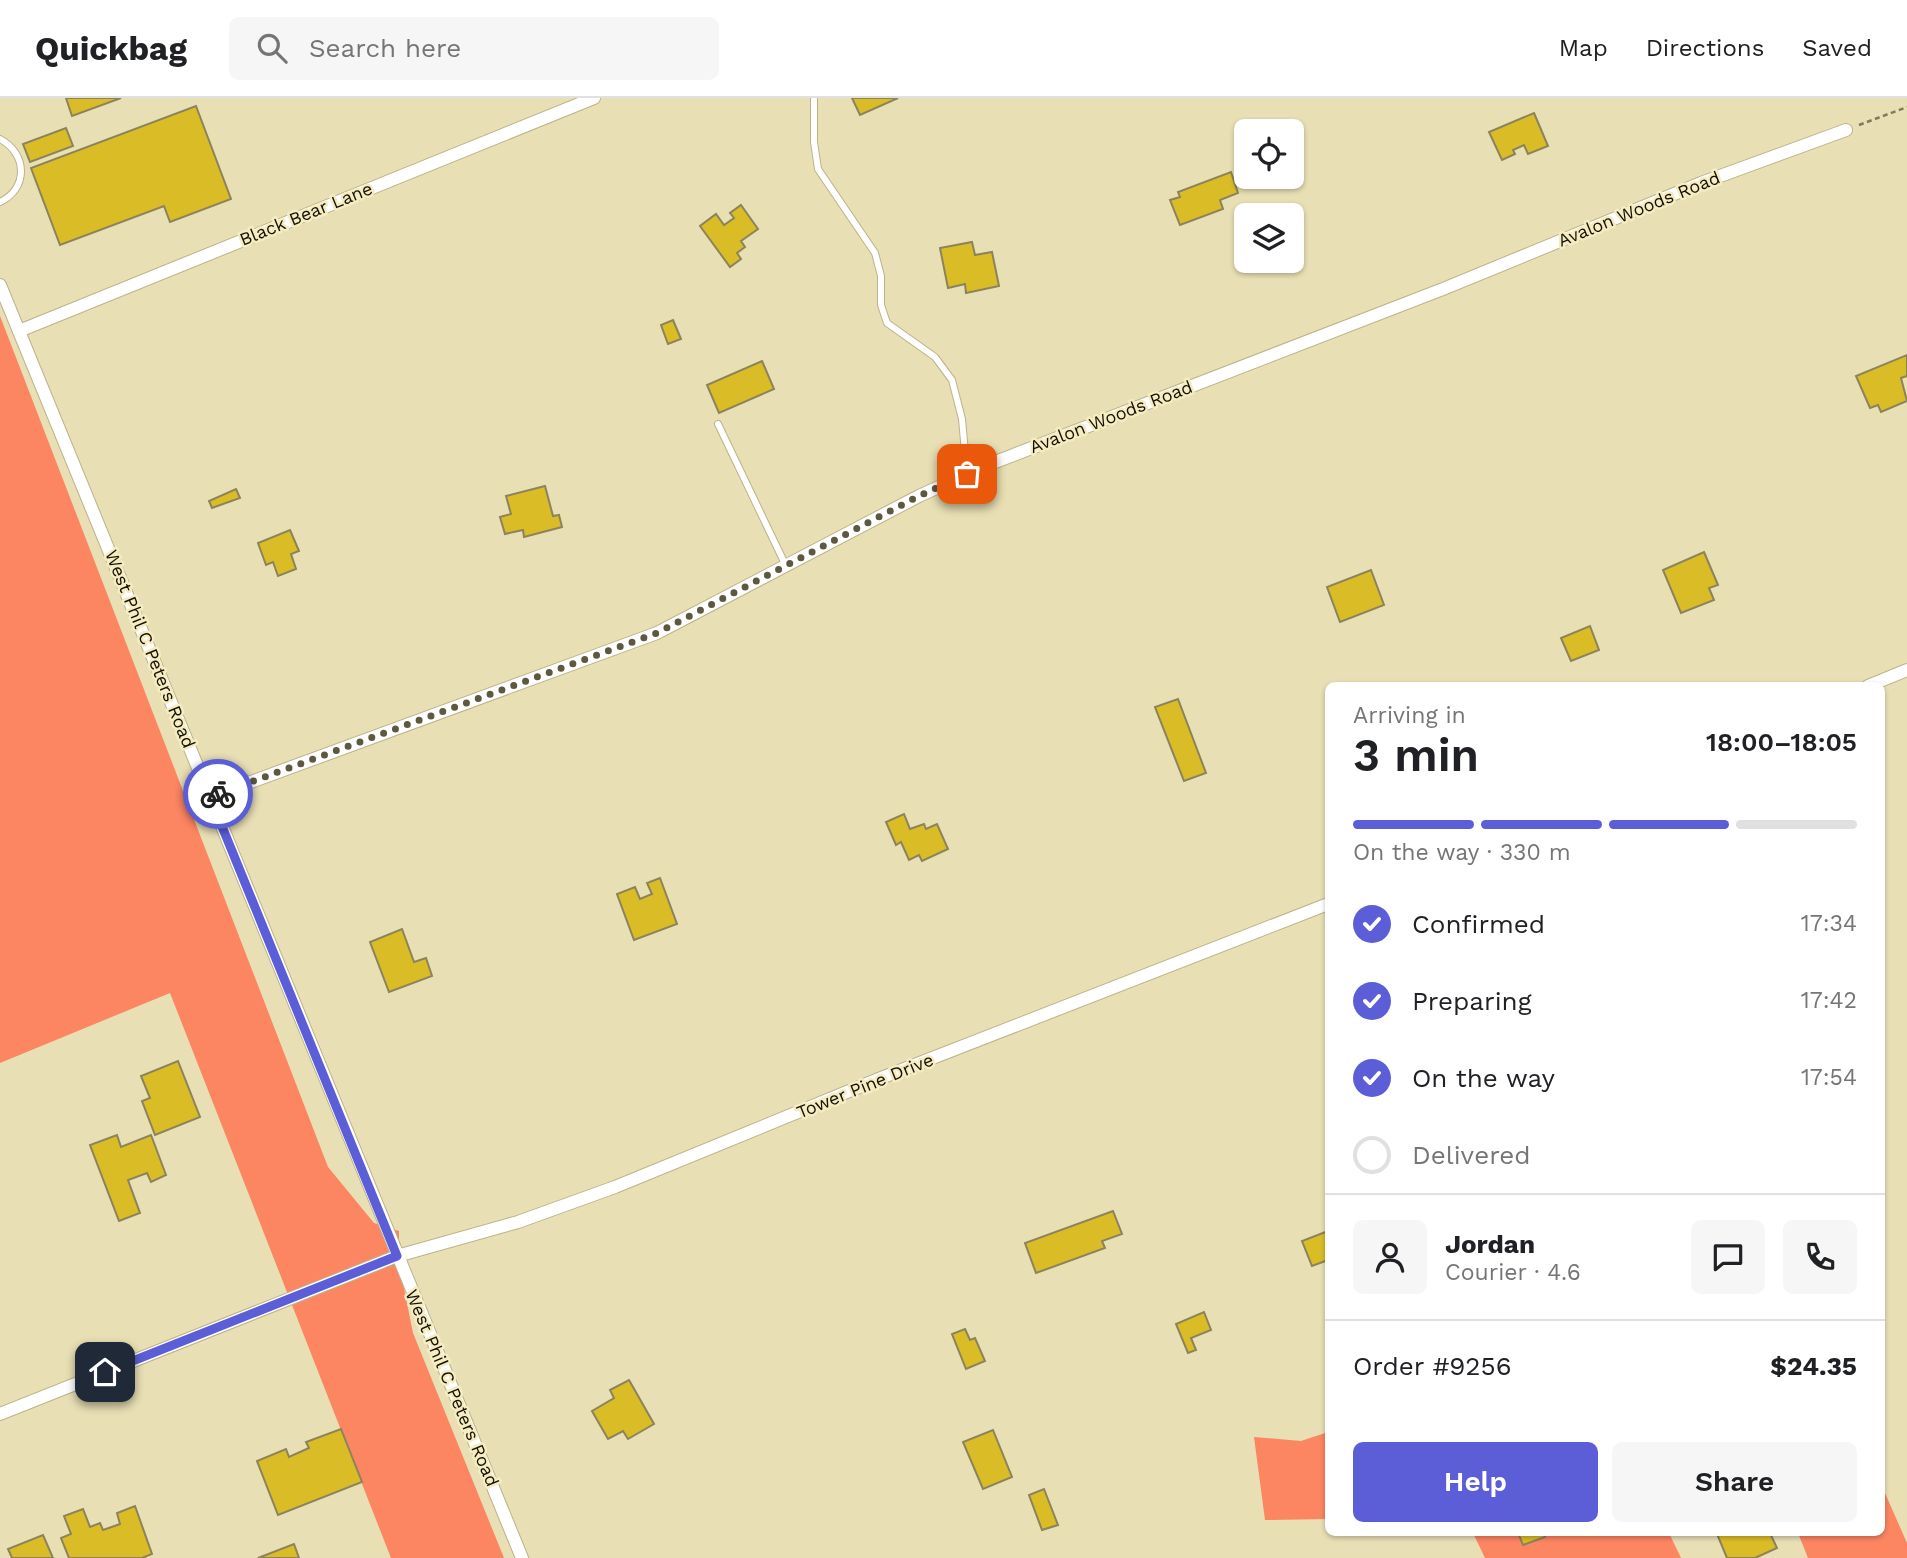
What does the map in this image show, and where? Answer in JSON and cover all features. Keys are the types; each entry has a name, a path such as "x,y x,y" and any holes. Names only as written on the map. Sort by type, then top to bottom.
{"street":[{"name":"Black Bear Lane","path":"19,331 594,98"},
{"name":"Avalon Woods Road","path":"210,797 657,633 919,496 967,474 1443,289 1701,183 1846,130"},
{"name":"West Phil C Peters Road","path":"0,285 522,1558"},
{"path":"1878,682 1907,670"},
{"name":"Tower Pine Drive","path":"0,1414 397,1256 517,1222 615,1187 894,1073 1325,905"}],"lane":[{"path":"814,98 818,169 875,253 881,276 881,305 887,323 935,357 952,380 961,419 967,474"},
{"path":"0,139 11,147 19,158 22,178 9,198 0,202"},
{"path":"718,424 786,566"}],"path":[{"path":"1846,130 1907,107"}],"shaded area":[{"path":"0,316 328,1167 374,1223 399,1231 399,1264 413,1333 504,1558 391,1558 170,993 0,1063"},
{"path":"1325,1433 1325,1519 1265,1520 1254,1437 1301,1441"},
{"path":"1885,1493 1907,1543 1907,1558 1808,1558 1799,1536 1885,1536"},
{"path":"1474,1536 1670,1536 1681,1558 1485,1558"}],"building":[{"path":"66,98 121,98 72,116"},
{"path":"852,98 898,98 860,115"},
{"path":"196,106 231,199 170,222 164,206 60,245 31,168"},
{"path":"1534,113 1548,146 1528,154 1524,145 1513,150 1515,154 1502,160 1489,132"},
{"path":"66,128 73,146 30,162 23,144"},
{"path":"1231,172 1234,189 1238,193 1220,200 1223,209 1180,225 1170,200 1180,197 1178,192"},
{"path":"741,205 758,229 741,241 745,247 737,253 741,259 730,267 700,226 716,214 724,225 734,218 730,213"},
{"path":"972,242 975,255 992,252 999,286 966,293 965,284 948,288 940,248"},
{"path":"673,320 681,339 668,344 661,325"},
{"path":"1907,355 1907,376 1901,378 1907,401 1881,412 1878,405 1870,408 1856,376"},
{"path":"762,361 774,389 719,413 707,385"},
{"path":"545,486 553,516 559,515 562,527 524,537 523,530 505,534 500,517 511,514 506,496"},
{"path":"236,489 240,498 212,508 209,501"},
{"path":"290,530 299,551 291,554 296,569 278,576 273,562 266,565 258,543"},
{"path":"1704,552 1718,585 1709,588 1714,600 1681,613 1663,570"},
{"path":"1371,570 1384,605 1340,622 1327,587"},
{"path":"1590,626 1599,650 1571,661 1561,638"},
{"path":"1178,699 1206,773 1184,781 1155,707"},
{"path":"904,814 910,829 924,824 926,829 937,824 948,849 922,861 919,855 909,860 901,842 896,845 886,822"},
{"path":"660,878 677,924 634,940 617,894 635,887 640,899 652,894 647,883"},
{"path":"402,929 414,962 426,958 432,976 389,992 370,942"},
{"path":"178,1061 200,1117 155,1135 142,1101 150,1098 141,1076"},
{"path":"117,1135 121,1147 151,1135 166,1175 151,1182 147,1173 128,1180 140,1213 119,1221 90,1145"},
{"path":"1113,1211 1122,1234 1102,1241 1105,1248 1036,1273 1025,1243"},
{"path":"1325,1232 1325,1261 1312,1266 1302,1241"},
{"path":"1204,1312 1211,1330 1191,1338 1196,1350 1188,1353 1176,1324"},
{"path":"965,1329 970,1340 975,1338 985,1361 966,1369 952,1334"},
{"path":"629,1380 654,1424 628,1439 623,1431 608,1439 592,1411 614,1398 610,1390"},
{"path":"341,1429 362,1482 278,1515 257,1461 286,1449 289,1457 309,1448 306,1442"},
{"path":"993,1430 1012,1477 983,1489 963,1442"},
{"path":"1044,1489 1058,1525 1042,1530 1029,1495"},
{"path":"135,1506 152,1554 142,1558 69,1558 61,1538 71,1534 64,1516 83,1509 90,1527 100,1523 103,1530 120,1524 117,1513"},
{"path":"43,1535 53,1558 12,1558 8,1549"},
{"path":"1519,1536 1545,1537 1523,1545"},
{"path":"1718,1536 1771,1536 1777,1548 1755,1558 1727,1558"},
{"path":"294,1544 299,1558 258,1558"}],"way so far":[{"path":"218,794 657,633 919,496 967,474"}],"route":[{"path":"105,1372 397,1256 210,797 218,794"}]}
